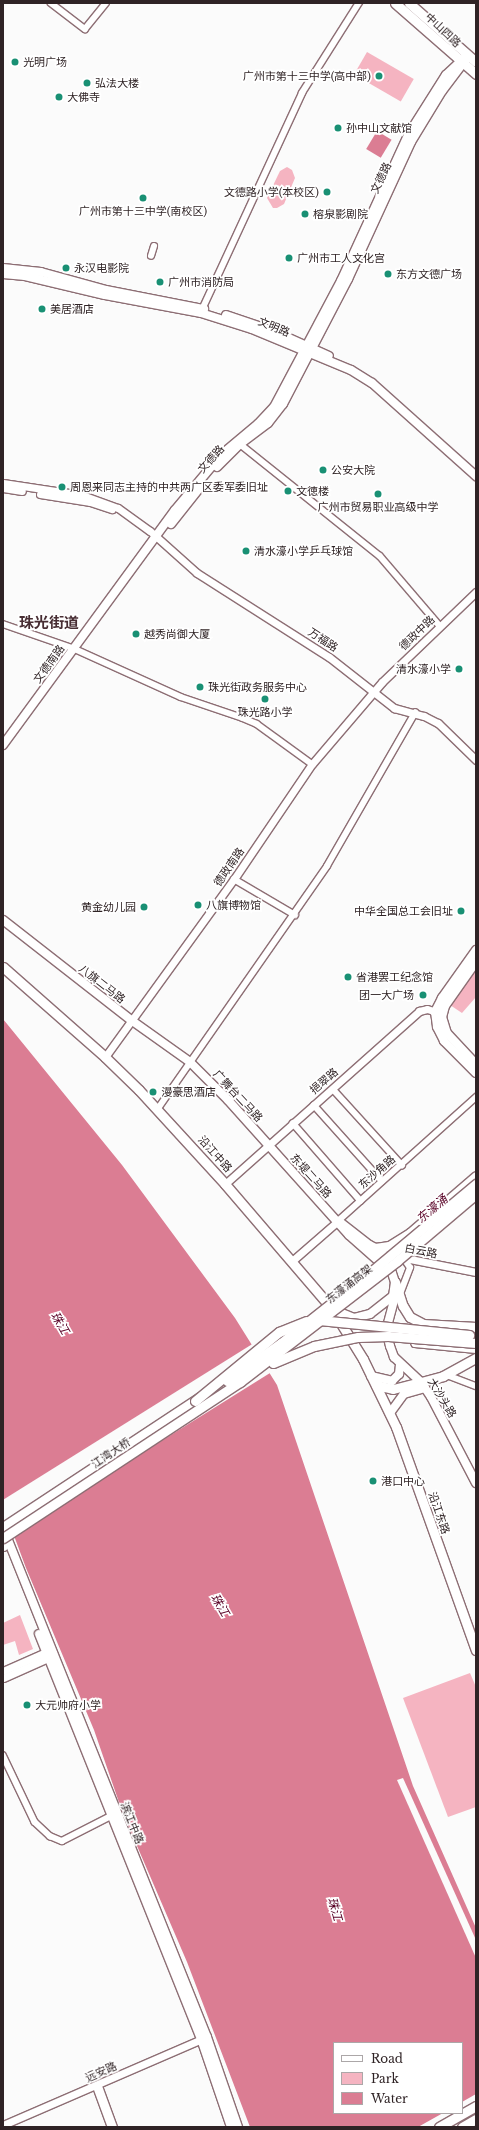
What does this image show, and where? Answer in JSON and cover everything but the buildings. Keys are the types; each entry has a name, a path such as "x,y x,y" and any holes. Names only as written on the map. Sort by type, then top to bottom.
{"main road":[{"name":"中山四路","path":"395,3 461,63 476,74"},
{"name":"中山四路","path":"409,3 476,62"},
{"name":"文德路","path":"155,538 168,527 218,466 240,444 268,423 280,410 408,135 439,85 469,55"},
{"path":"3,268 27,273"},
{"name":"文明路","path":"27,273 115,298 202,311 308,349 371,376 476,469"},
{"path":"3,274 27,273"},
{"name":"文明路","path":"308,349 365,379 476,476"},
{"name":"文德路","path":"155,538 222,454 258,424 274,407 308,349"},
{"name":"文德南路","path":"3,745 155,538"},
{"name":"八旗二马路","path":"3,920 131,1020 190,1062"},
{"path":"476,950 438,1004 439,1013 437,1027 444,1041 476,1073"},
{"path":"439,1013 476,962"},
{"name":"沿江中路","path":"3,968 105,1056 225,1184 332,1309 376,1386"},
{"path":"439,1013 447,1033 476,1064"},
{"name":"广舞台二马路","path":"190,1062 228,1100 268,1146"},
{"name":"东堤二马路","path":"268,1146 362,1248 388,1267 395,1282"},
{"path":"338,1221 375,1248 389,1246 400,1241 476,1176"},
{"name":"东濠涌高架","path":"230,1384 367,1275 476,1184"},
{"name":"东濠涌高架","path":"230,1384 397,1261 476,1194"},
{"path":"395,1282 410,1317 423,1324 476,1328"},
{"path":"332,1309 354,1318 370,1314 393,1296 395,1282"},
{"name":"大沙头路","path":"395,1282 396,1296 386,1331 392,1352 400,1364 422,1385 476,1483"},
{"path":"194,1401 279,1332 307,1321 472,1335"},
{"path":"194,1401 295,1352 339,1340 381,1336 476,1343"},
{"path":"390,1414 395,1402 404,1394 447,1375 476,1358"},
{"path":"371,1376 392,1381 399,1374 400,1364"},
{"name":"江湾大桥","path":"3,1536 230,1384"},
{"path":"376,1386 393,1389 422,1385"},
{"name":"沿江东路","path":"376,1386 390,1414 476,1650"},
{"name":"江湾大桥","path":"3,1536 194,1401"},
{"name":"滨江中路","path":"3,1536 111,1816 204,2038 231,2127"},
{"name":"滨江中路","path":"3,1536 204,2038 238,2127"},
{"path":"97,2086 112,2127"},
{"path":"463,2113 476,2106"},
{"path":"439,2127 462,2114"},
{"path":"462,2127 476,2119"}],"street":[{"path":"51,3 85,28 106,3"},
{"path":"202,311 302,93 359,3"},
{"path":"151,256 154,246"},
{"path":"240,444 380,556 440,626"},
{"name":"万福路","path":"3,483 104,501 130,515 197,573 329,657 394,708 438,723 476,760"},
{"name":"万福路","path":"3,488 99,504 120,514 155,538"},
{"name":"德政中路","path":"374,692 476,592"},
{"path":"3,624 74,649 181,697 219,708 257,724 312,764"},
{"name":"德政南路","path":"105,1056 234,879 312,764 374,692"},
{"path":"157,1110 295,915 344,839 415,714"},
{"path":"234,879 295,915"},
{"name":"挹翠路","path":"225,1184 419,1011 427,1009 439,1013"},
{"path":"333,1089 402,1165"},
{"name":"东沙角路","path":"292,1261 402,1165 476,1097"},
{"path":"314,1104 382,1182"},
{"path":"293,1123 361,1201"},
{"name":"白云路","path":"362,1248 404,1259 476,1272"},
{"path":"400,1296 410,1268 404,1259"},
{"path":"423,1324 414,1328 412,1340 415,1344 476,1350"},
{"path":"447,1375 476,1386"},
{"path":"3,1671 49,1654"},
{"path":"3,1678 49,1654"},
{"path":"3,1755 4,1762 35,1822 50,1836 62,1841 111,1816"},
{"name":"远安路","path":"3,2125 97,2086 204,2038"}],"green space":[{"path":"367,52 414,79 401,102 354,75"},
{"path":"287,167 292,170 295,178 284,204 277,208 273,208 267,198 280,171"},
{"path":"476,970 476,997 462,1013 450,1005"},
{"path":"20,1615 33,1649 19,1655 15,1641 3,1645 3,1623"},
{"path":"470,1673 476,1687 476,1807 448,1817 403,1698"}],"water":[{"path":"377,131 392,140 381,158 366,149"},
{"name":"珠江","path":"3,1019 122,1165 235,1318 277,1385 413,1786 476,1928 476,2127 250,2127 187,1962 122,1811 94,1730 26,1568 3,1506"}],"pier":[{"path":"254,1343 272,1372 15,1532 3,1513 3,1500"},
{"path":"403,1778 476,1940 476,1958 397,1780"},
{"path":"476,2094 476,2127 418,2127 441,2114 463,2114 463,2101"}],"place":[{"name":"光明广场","path":"15,62"},
{"name":"广州市第十三中学(高中部)","path":"379,76"},
{"name":"弘法大楼","path":"87,83"},
{"name":"大佛寺","path":"59,97"},
{"name":"孙中山文献馆","path":"338,128"},
{"name":"文德路小学(本校区)","path":"327,192"},
{"name":"广州市第十三中学(南校区)","path":"143,198"},
{"name":"榕泉影剧院","path":"305,214"},
{"name":"广州市工人文化宫","path":"289,258"},
{"name":"永汉电影院","path":"66,268"},
{"name":"东方文德广场","path":"388,274"},
{"name":"广州市消防局","path":"160,282"},
{"name":"美居酒店","path":"42,309"},
{"name":"公安大院","path":"323,470"},
{"name":"周恩来同志主持的中共两广区委军委旧址","path":"62,487"},
{"name":"文徳楼","path":"288,491"},
{"name":"广州市贸易职业高级中学","path":"378,494"},
{"name":"清水濠小学乒乓球馆","path":"246,551"},
{"name":"越秀尚御大厦","path":"136,634"},
{"name":"清水濠小学","path":"459,669"},
{"name":"珠光街政务服务中心","path":"200,687"},
{"name":"珠光路小学","path":"265,699"},
{"name":"八旗博物馆","path":"198,905"},
{"name":"黄金幼儿园","path":"144,907"},
{"name":"中华全国总工会旧址","path":"461,911"},
{"name":"省港罢工纪念馆","path":"348,977"},
{"name":"团一大广场","path":"423,995"},
{"name":"漫豪思酒店","path":"153,1092"},
{"name":"港口中心","path":"373,1481"},
{"name":"大元帅府小学","path":"27,1705"}],"district":[{"name":"珠光街道","path":"49,623"}],"water label":[{"name":"东濠涌","path":"432,1209"}]}
